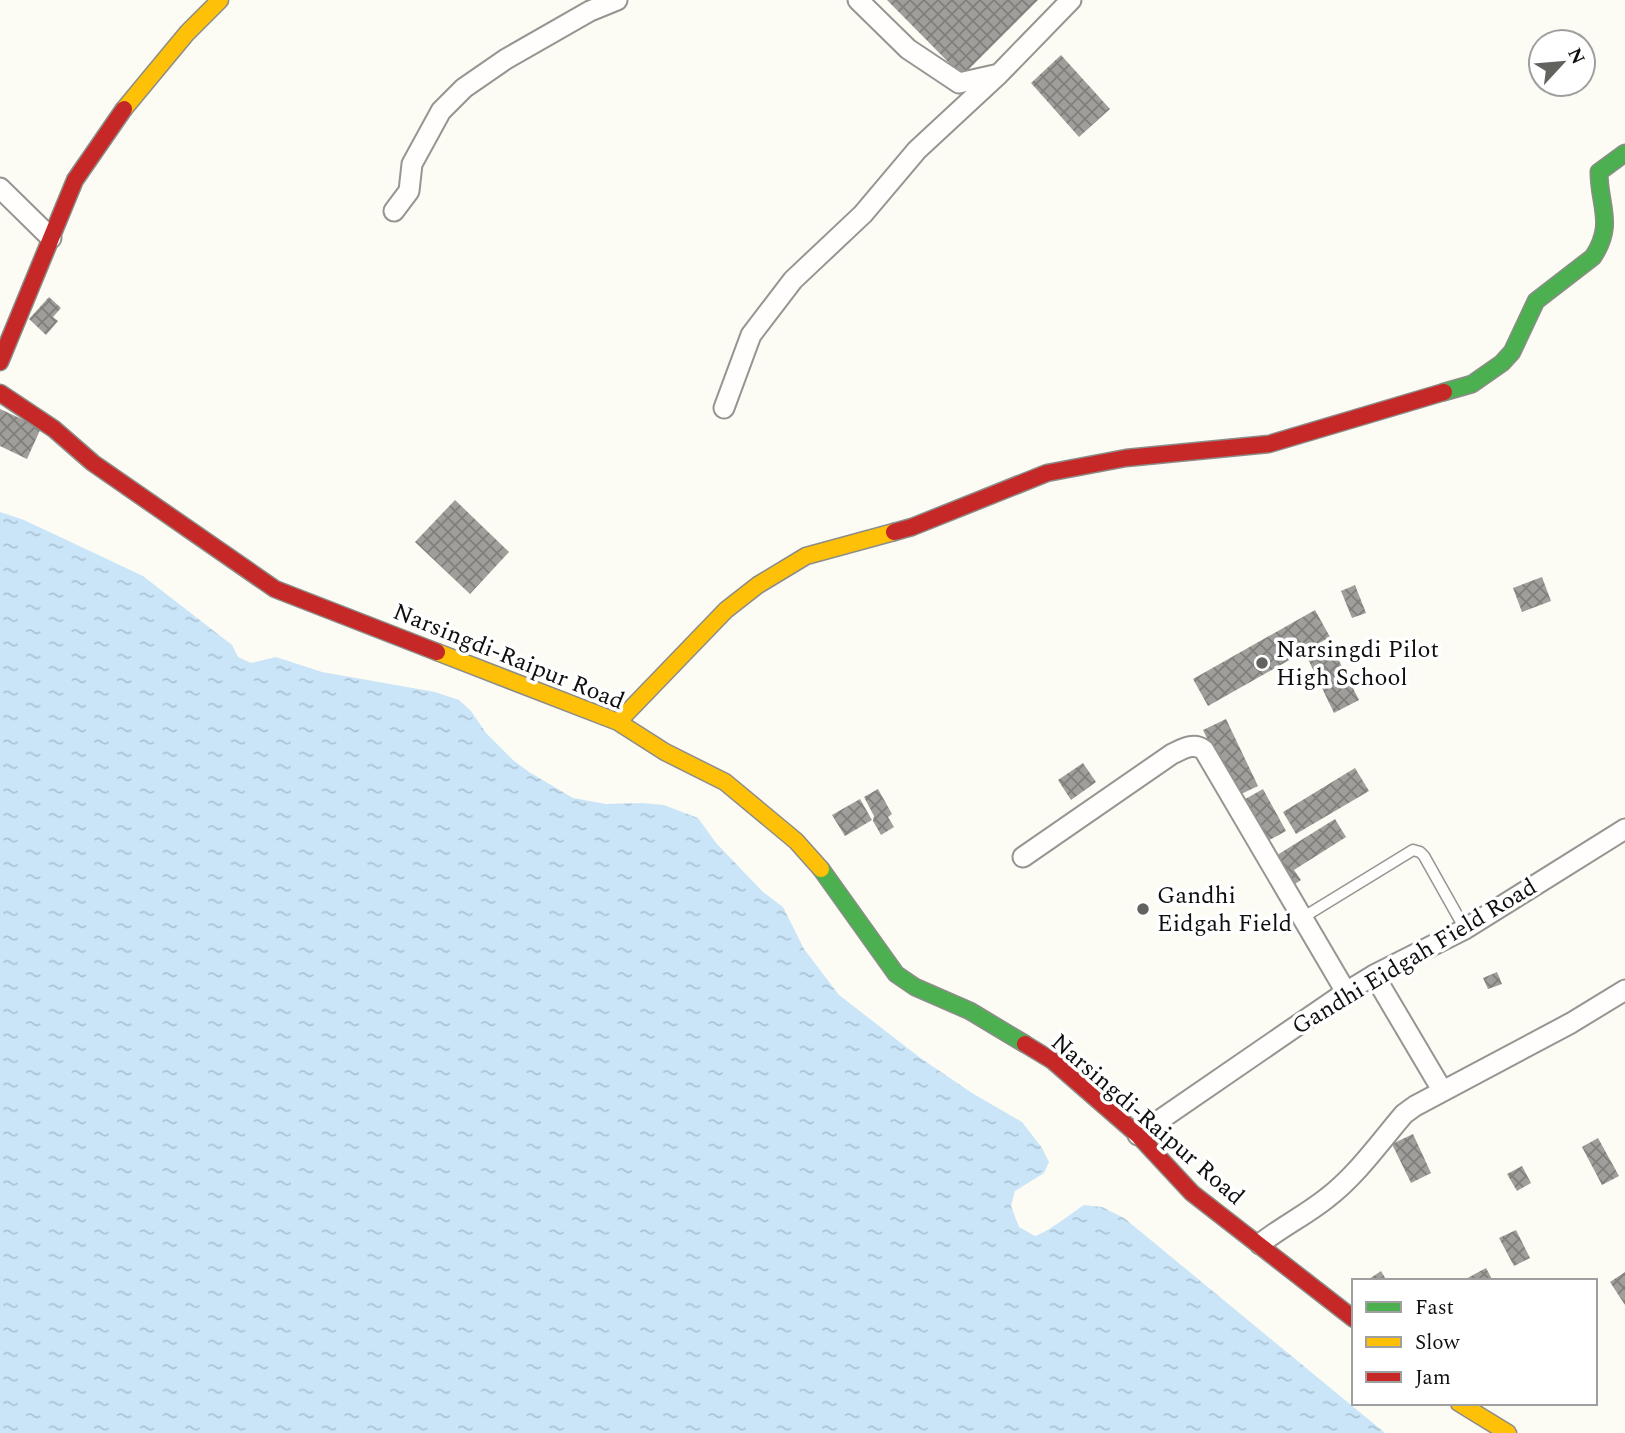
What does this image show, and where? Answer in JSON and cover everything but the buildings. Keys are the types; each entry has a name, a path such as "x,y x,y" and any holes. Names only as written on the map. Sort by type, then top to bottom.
{"street":[{"path":"0,362 75,180 125,107 187,33 220,0"},
{"path":"394,211 409,191 412,164 441,111 464,88 506,59 590,11 617,0"},
{"path":"858,0 908,49 959,83 999,74"},
{"path":"724,408 751,335 793,280 863,214 917,150 999,74 1071,0"},
{"path":"618,722 726,610 758,585 806,556 912,527 1048,473 1126,458 1269,444 1472,384 1506,359 1537,300 1591,260 1605,234 1606,218 1598,180 1599,172 1625,153"},
{"path":"0,188 51,238"},
{"name":"Narsingdi-Raipur Road","path":"0,393 54,429 93,463 275,589 618,722 665,752 725,782 796,841 830,878 896,974 915,986 970,1011 1052,1061 1138,1135 1192,1193 1352,1317"},
{"path":"1023,856 1172,754 1195,746 1204,750 1346,992"},
{"name":"Gandhi Eidgah Field Road","path":"1138,1135 1346,992 1465,929 1625,829"},
{"path":"1374,975 1442,1090"},
{"path":"1260,1244 1282,1226 1334,1193 1404,1114 1442,1090 1571,1023 1625,990"},
{"path":"1461,1405 1508,1433"}],"lane":[{"path":"1302,918 1413,850 1424,856 1465,929"}],"water":[{"path":"0,512 24,520 143,576 232,645 238,657 251,663 276,657 322,672 435,692 459,700 513,760 573,798 606,804 664,805 698,818 716,843 763,892 783,907 804,949 839,995 919,1057 972,1093 1022,1122 1049,1162 1044,1173 1015,1191 1011,1206 1019,1227 1035,1236 1041,1234 1084,1205 1102,1207 1124,1218 1385,1433 0,1433"}],"traffic: fast":[{"path":"1444,392 1472,384 1502,363 1512,352 1536,301 1593,257 1600,245 1605,225 1599,172 1625,153"},
{"path":"821,869 896,974 915,987 970,1011 1025,1044"}],"traffic: slow":[{"path":"124,109 187,33 220,0"},
{"path":"618,722 726,610 758,585 806,556 894,532"},
{"path":"437,652 618,722 665,752 725,782 796,841 821,869"},
{"path":"1462,1405 1508,1433"}],"traffic: jam":[{"path":"0,362 75,180 124,109"},
{"path":"894,532 1047,473 1126,458 1269,444 1444,392"},
{"path":"0,393 54,429 93,463 275,589 437,652"},
{"path":"1025,1044 1053,1061 1138,1135 1192,1193 1352,1317"}],"place":[{"name":"Narsingdi Pilot High School","path":"1262,663"},
{"name":"Gandhi Eidgah Field","path":"1143,909"}]}
